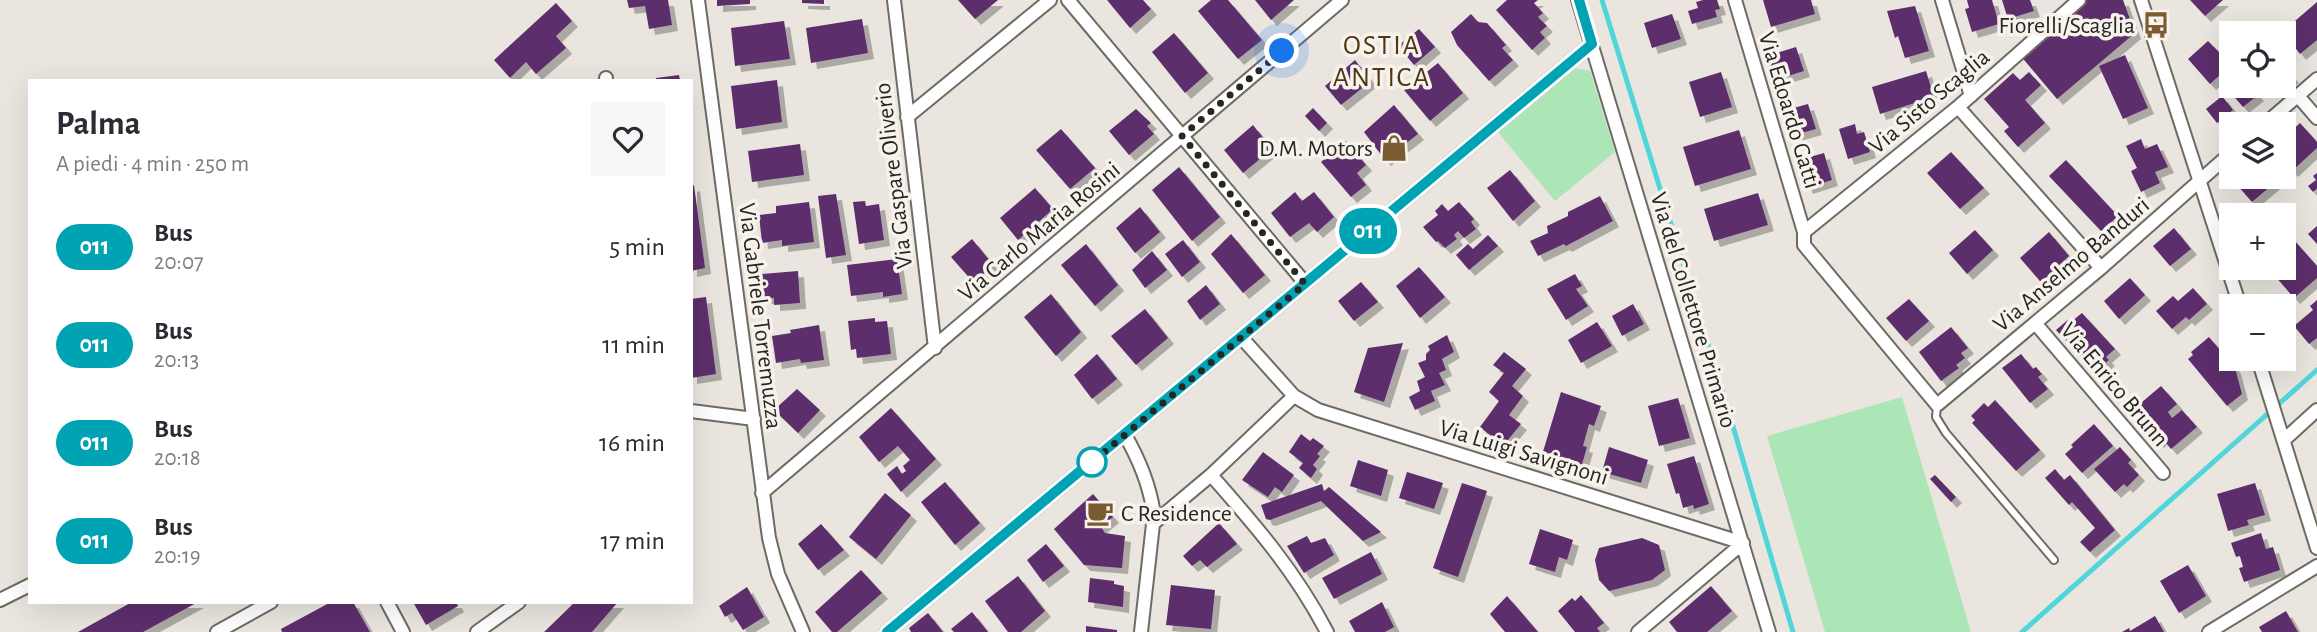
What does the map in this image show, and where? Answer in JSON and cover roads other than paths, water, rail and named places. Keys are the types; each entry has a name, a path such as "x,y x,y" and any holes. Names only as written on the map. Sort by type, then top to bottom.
{"street":[{"name":"Via Gabriele Torremuzza","path":"698,0 769,538 778,574 803,632"},
{"name":"Via Gaspare Oliverio","path":"894,0 935,348"},
{"path":"907,117 1050,0"},
{"path":"1068,0 1305,284"},
{"name":"Via Carlo Maria Rosini","path":"762,493 1342,0"},
{"name":"Via del Collettore Primario","path":"1578,0 1769,632"},
{"name":"Via Edoardo Gatti","path":"1735,0 1804,232 1804,245 1937,405"},
{"path":"1942,0 1971,96"},
{"name":"Via Sisto Scaglia","path":"1804,232 1958,107 2079,0"},
{"path":"2141,0 2237,294"},
{"path":"887,632 1592,44"},
{"path":"2279,112 2317,79"},
{"path":"2298,96 2317,118"},
{"path":"1958,107 2101,268"},
{"name":"Via Anselmo Banduri","path":"1937,405 2101,268 2219,164"},
{"name":"Via Enrico Brunn","path":"2035,323 2163,473"},
{"path":"1155,522 1211,475 1294,396 1241,337"},
{"path":"2262,371 2317,548"},
{"name":"Via Luigi Savignoni","path":"1294,396 1318,410 1743,543"},
{"path":"2284,440 2317,410"},
{"path":"693,411 754,419"},
{"path":"1125,435 1147,481 1155,522 1141,632"},
{"path":"1211,475 1273,546 1327,632"},
{"path":"1638,632 1743,543"},
{"path":"2209,632 2317,566"},
{"path":"0,600 28,586"},
{"path":"217,632 267,604"},
{"path":"388,604 403,632"},
{"path":"477,632 516,604"}],"lane":[{"path":"1937,405 1936,417 1946,433 2054,561"}],"waterway":[{"path":"1602,0 1730,416 1793,632"},
{"path":"2022,632 2317,370"}],"place":[{"name":"Fiorelli/Scaglia","path":"2156,25"},
{"name":"D.M. Motors","path":"1394,148"},
{"name":"C Residence","path":"1100,513"}],"district":[{"name":"OSTIA ANTICA","path":"1382,60"}]}
